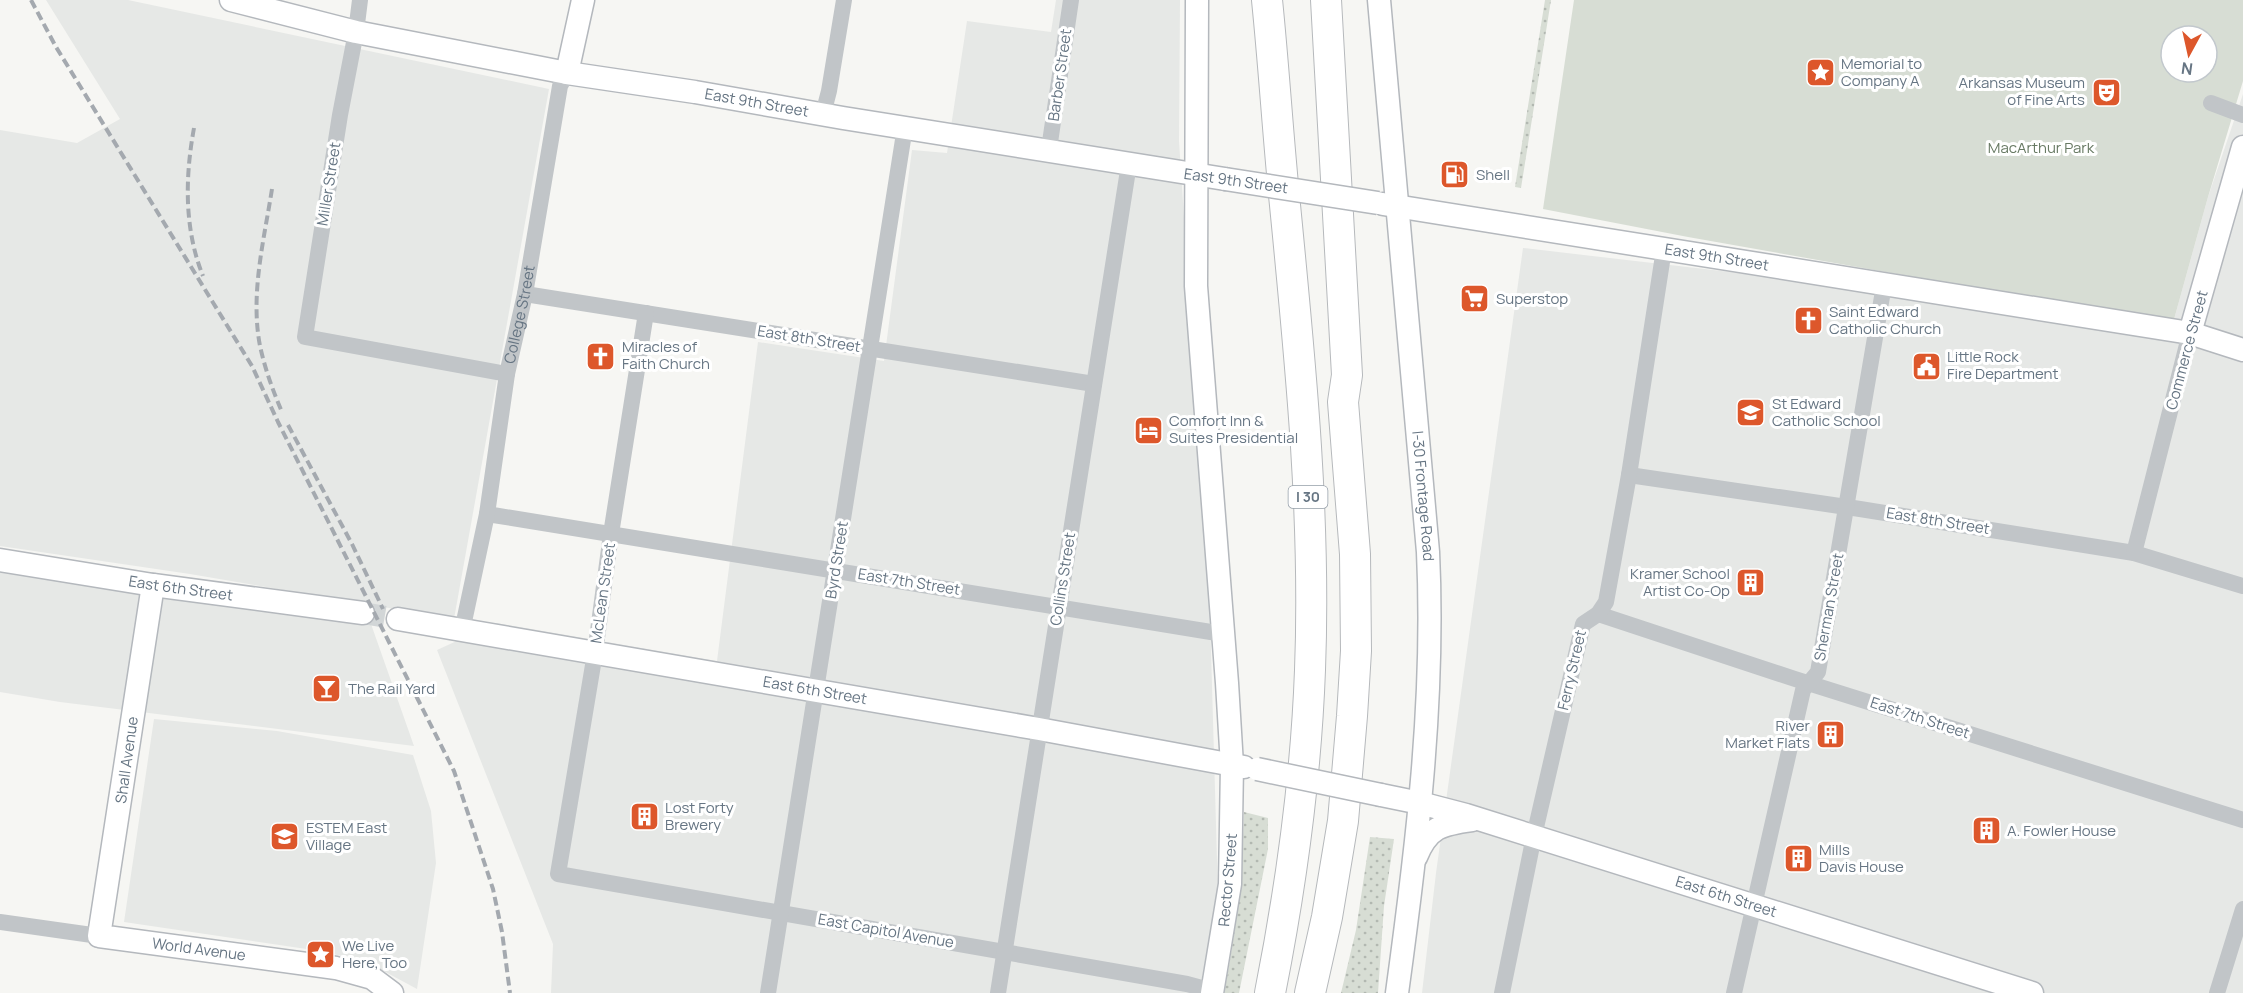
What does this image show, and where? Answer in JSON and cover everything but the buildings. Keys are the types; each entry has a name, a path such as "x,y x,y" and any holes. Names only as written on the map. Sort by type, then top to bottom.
{"highway":[{"name":"I 30","path":"1267,0 1298,343 1310,547 1310,669 1305,745 1285,918 1270,993"},
{"name":"I 30","path":"1307,0 1334,376 1343,402 1355,554 1356,651 1342,821 1327,917 1310,993"},
{"path":"1326,0 1347,375 1343,402"}],"main road":[{"name":"East 9th Street","path":"231,0 356,32 567,73 2190,333 2243,350"},
{"name":"College Street","path":"567,73 583,0"},
{"path":"1197,0 1196,286 1232,765"},
{"name":"I-30 Frontage Road","path":"1379,0 1388,205 1428,552 1431,617 1420,802 1408,918 1397,993"},
{"name":"Commerce Street","path":"2190,333 2243,147"},
{"name":"East 6th Street","path":"0,561 153,585 363,613"},
{"name":"Shall Avenue","path":"99,936 153,585"},
{"name":"East 6th Street","path":"398,619 1039,729 1420,802 2032,993"},
{"name":"Rector Street","path":"1213,992 1230,884 1232,765"},
{"path":"1412,866 1422,842 1432,831 1446,824 1478,819"},
{"name":"World Avenue","path":"99,936 336,968 372,978 392,993"}],"street":[{"name":"Miller Street","path":"360,0 305,337 507,374"},
{"path":"823,114 844,0"},
{"name":"Barber Street","path":"1049,149 1071,0"},
{"name":"College Street","path":"462,631 487,514 507,374 525,294 560,86 567,73"},
{"path":"2211,103 2243,115"},
{"name":"Byrd Street","path":"768,993 905,128"},
{"name":"Collins Street","path":"998,993 1129,164"},
{"name":"Ferry Street","path":"1502,993 1534,836 1583,624 1598,614 1606,602 1629,475 1664,249"},
{"name":"Sherman Street","path":"1734,993 1803,690 1818,672 1884,285"},
{"name":"East 8th Street","path":"525,294 1094,384"},
{"name":"McLean Street","path":"558,874 595,653 611,534 646,313"},
{"name":"Commerce Street","path":"2134,553 2190,333"},
{"name":"East 8th Street","path":"1629,475 2134,553 2243,586"},
{"name":"East 7th Street","path":"487,514 1223,634"},
{"name":"East 7th Street","path":"1598,614 2243,820"},
{"name":"East Capitol Avenue","path":"558,874 1005,951 1187,984 1213,992"},
{"path":"2217,993 2243,909"},
{"name":"World Avenue","path":"0,922 99,936"}],"shaded area":[{"path":"46,0 128,0 549,89 454,619 190,574 0,546 0,130 77,143 120,119"},
{"path":"1056,0 1180,0 1179,141 1210,615 1218,895 1199,993 551,993 553,944 437,650 496,623 717,661 758,342 884,361 912,150 947,153 967,21 1051,32"},
{"path":"2243,94 2243,993 1422,993 1436,873 1523,248 2173,323 2208,197"},
{"path":"0,569 371,624 414,746 60,702 0,692"},
{"name":"ESTEM East Village","path":"154,719 277,731 413,755 431,811 436,863 417,989 367,962 320,951 124,922"}],"green space":[{"path":"1545,0 1551,0 1521,188 1515,187"},
{"name":"MacArthur Park","path":"1574,0 2243,0 2243,81 2173,323 1543,209"},
{"path":"1244,812 1268,818 1268,849 1239,993 1224,993 1238,903"},
{"path":"1370,837 1394,839 1384,906 1378,993 1341,993 1356,930"}],"tunnel":[{"path":"363,613 398,619"}],"railway":[{"path":"31,0 56,47 252,366 454,771 493,889 502,932 510,993"},
{"path":"194,128 189,165 189,221 203,276"},
{"path":"272,189 259,267 257,326 264,363 282,412"},
{"path":"288,425 352,544 383,609"}],"place":[{"name":"Memorial to Company A","path":"1820,73"},
{"name":"Arkansas Museum of Fine Arts","path":"2106,92"},
{"name":"Shell","path":"1455,175"},
{"name":"Superstop","path":"1475,299"},
{"name":"Saint Edward Catholic Church","path":"1808,321"},
{"name":"Miracles of Faith Church","path":"601,356"},
{"name":"Little Rock Fire Department","path":"1926,366"},
{"name":"St Edward Catholic School","path":"1751,413"},
{"name":"Comfort Inn & Suites Presidential","path":"1148,430"},
{"name":"Kramer School Artist Co-Op","path":"1751,583"},
{"name":"The Rail Yard","path":"327,689"},
{"name":"River Market Flats","path":"1831,735"},
{"name":"Lost Forty Brewery","path":"644,817"},
{"name":"A. Fowler House","path":"1986,831"},
{"name":"ESTEM East Village","path":"285,837"},
{"name":"Mills Davis House","path":"1798,859"},
{"name":"We Live Here, Too","path":"321,955"}]}
